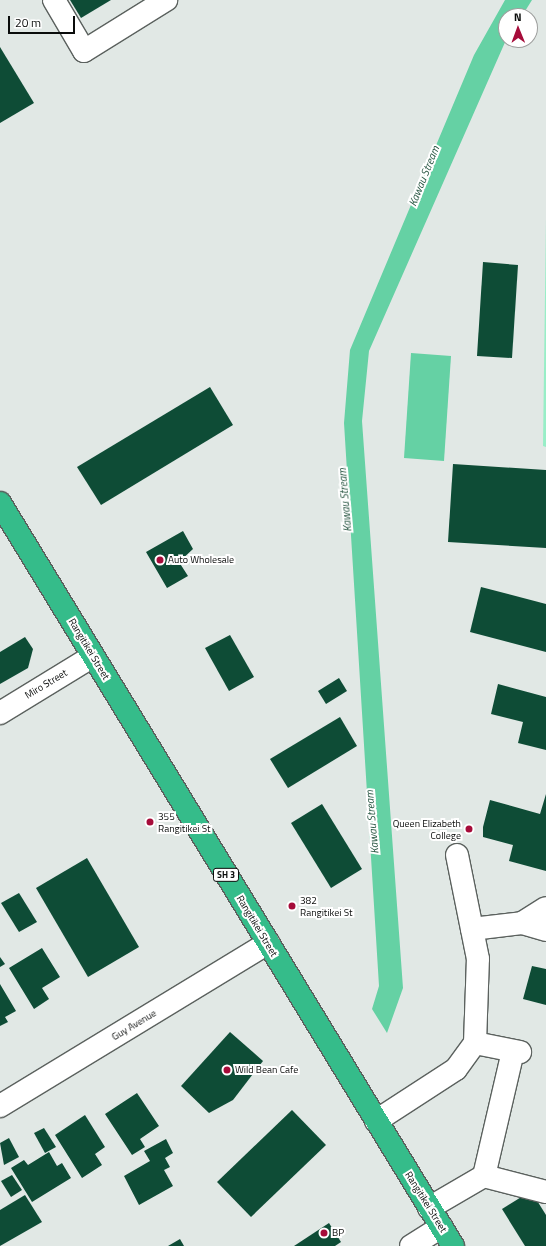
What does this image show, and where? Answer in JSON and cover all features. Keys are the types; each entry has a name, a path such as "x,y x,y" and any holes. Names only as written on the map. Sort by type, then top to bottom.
{"highway":[{"name":"Rangitikei Street","path":"0,503 453,1246"}],"street":[{"path":"54,0 84,51 166,0"},
{"name":"Miro Street","path":"0,713 93,656"},
{"path":"376,1121 450,1074 468,1057 475,1043 478,959 457,855"},
{"path":"522,923 546,908"},
{"path":"472,929 522,923 546,930"},
{"name":"Guy Avenue","path":"0,1106 268,944"},
{"path":"475,1043 517,1052 484,1176"},
{"path":"429,1208 484,1176 518,1181 546,1192"},
{"path":"411,1246 442,1227"}],"shaded area":[{"path":"546,218 546,447 543,446"}],"water":[{"path":"505,0 532,0 527,8 500,8"},
{"name":"Kawau Stream","path":"498,12 498,48 502,48 369,351 362,421 403,988 387,1033 372,1009 379,986 344,423 350,350 474,55"},
{"path":"411,353 451,356 444,461 404,458"}],"building":[{"path":"70,0 111,0 81,18"},
{"path":"0,47 34,103 0,123"},
{"path":"483,262 518,265 512,358 477,356"},
{"path":"210,387 233,425 101,505 77,467"},
{"path":"453,464 546,470 546,548 448,542"},
{"path":"183,531 193,549 179,562 188,576 167,588 146,552"},
{"path":"481,587 546,604 546,652 470,632"},
{"path":"230,635 254,677 229,691 205,648"},
{"path":"25,637 33,649 28,668 0,684 0,652"},
{"path":"339,678 347,691 326,704 318,691"},
{"path":"498,684 546,697 546,750 518,743 523,722 491,714"},
{"path":"340,717 357,746 288,788 270,759"},
{"path":"546,794 546,871 509,861 513,845 483,837 483,827 490,800 540,814"},
{"path":"322,804 362,869 331,888 291,823"},
{"path":"87,858 139,947 88,977 36,888"},
{"path":"19,893 37,922 19,932 1,903"},
{"path":"42,948 60,977 42,988 49,999 34,1009 9,968"},
{"path":"0,957 5,964 0,967"},
{"path":"532,966 546,969 546,1005 523,999"},
{"path":"0,984 16,1011 5,1017 8,1022 0,1026"},
{"name":"Wild Bean Cafe","path":"230,1032 263,1061 233,1100 209,1113 181,1086"},
{"path":"137,1093 159,1126 140,1139 145,1147 132,1155 105,1114"},
{"path":"292,1110 326,1145 251,1217 217,1182"},
{"path":"85,1115 105,1147 95,1154 102,1165 82,1178 55,1135"},
{"path":"44,1128 56,1147 45,1153 34,1133"},
{"path":"9,1138 19,1157 4,1165 0,1143"},
{"path":"166,1139 173,1153 165,1158 170,1167 164,1170 173,1186 139,1205 124,1176 150,1161 144,1151"},
{"path":"49,1152 57,1166 62,1163 71,1178 32,1202 11,1168 24,1160 28,1165"},
{"path":"12,1175 22,1190 11,1197 1,1181"},
{"path":"531,1191 546,1215 546,1246 525,1246 502,1209"},
{"path":"25,1195 42,1222 0,1246 0,1210"},
{"name":"BP","path":"329,1223 341,1242 335,1246 294,1246"},
{"path":"180,1239 184,1246 168,1246"}],"place":[{"name":"Auto Wholesale","path":"160,560"},
{"name":"355 Rangitikei St","path":"150,822"},
{"name":"Queen Elizabeth College","path":"469,829"},
{"name":"382 Rangitikei St","path":"292,906"},
{"name":"Wild Bean Cafe","path":"227,1070"},
{"name":"BP","path":"324,1233"}]}
